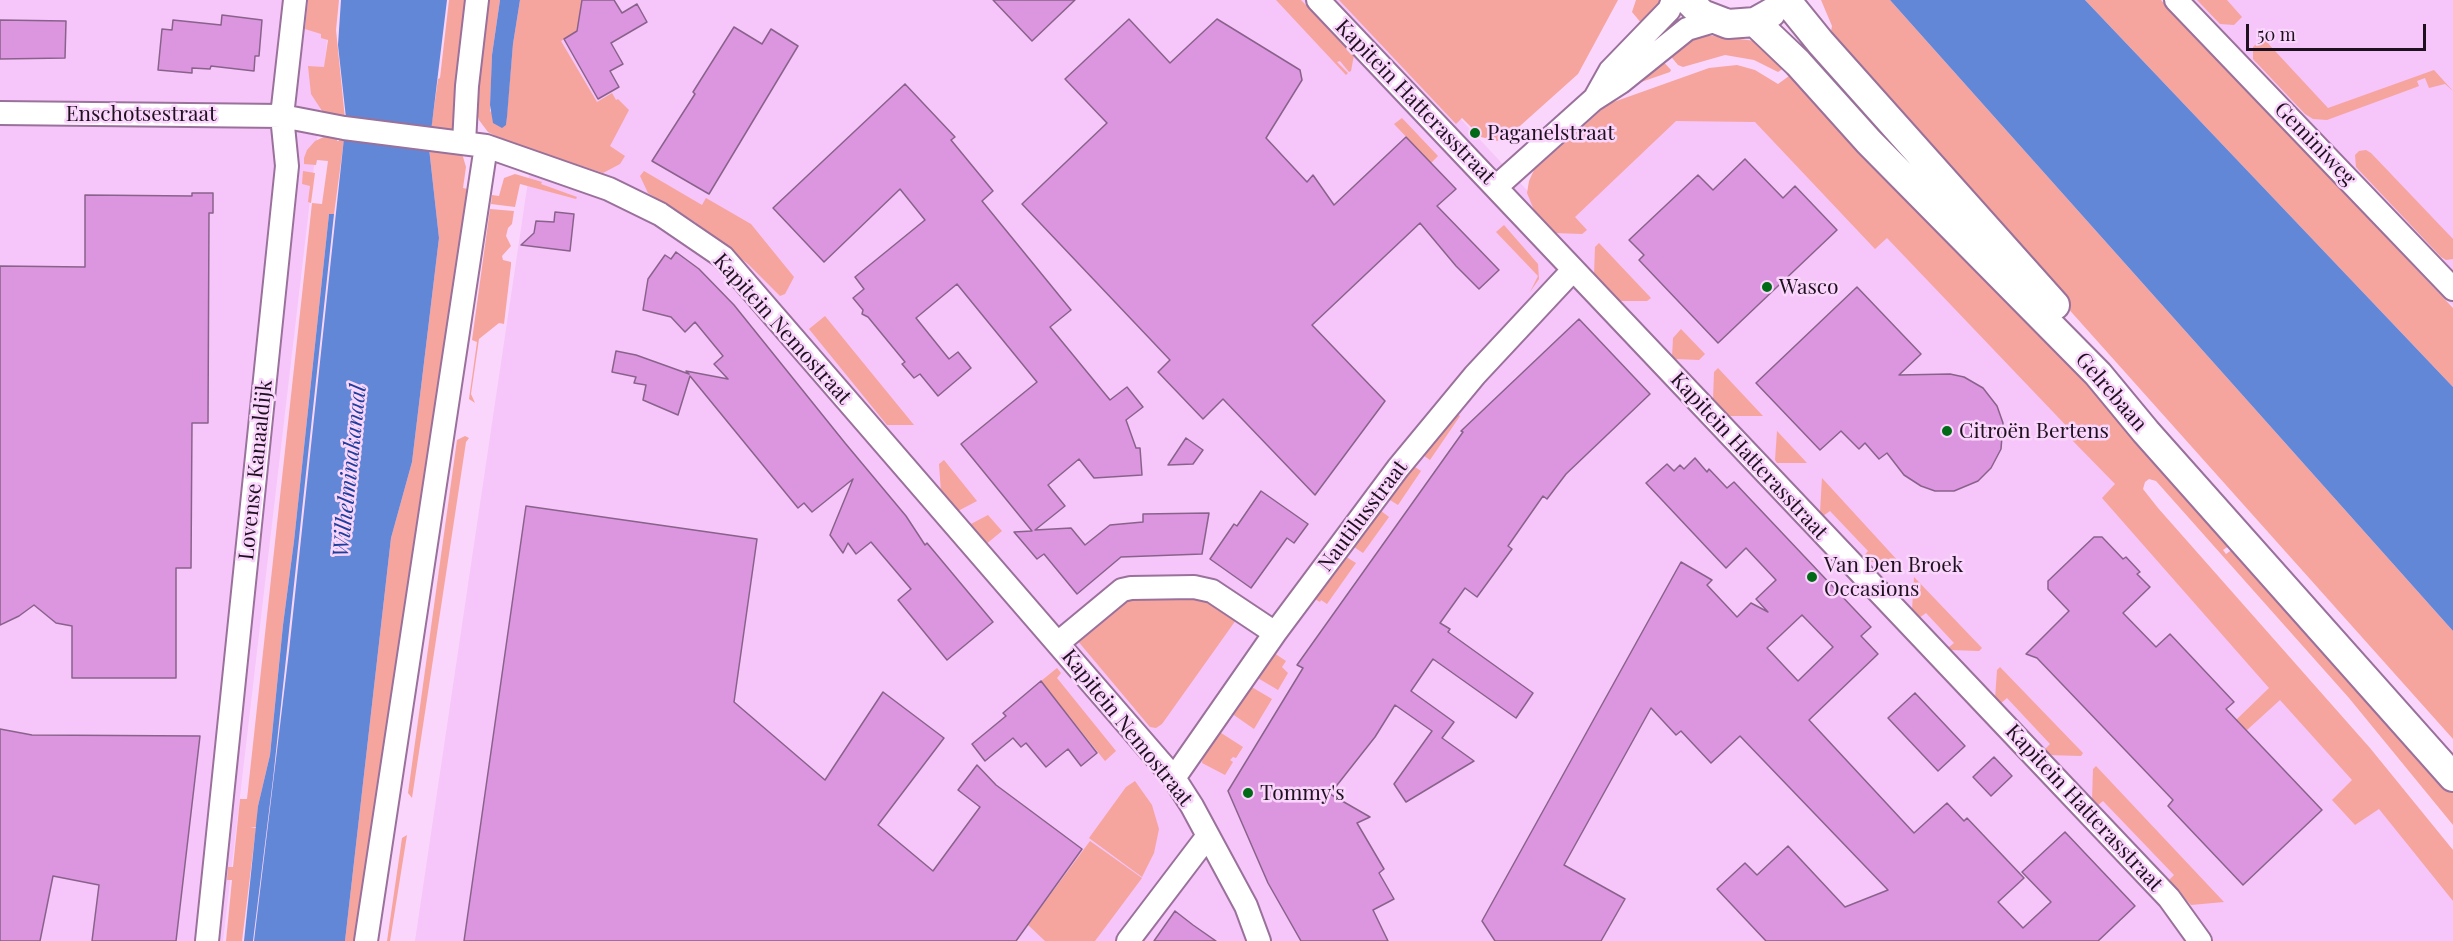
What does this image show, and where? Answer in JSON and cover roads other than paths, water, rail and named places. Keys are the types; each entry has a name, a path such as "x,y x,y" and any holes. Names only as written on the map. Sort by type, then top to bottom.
{"street":[{"name":"Lovense Kanaaldijk","path":"207,941 287,166 282,116 294,0"},
{"path":"464,143 467,86 477,0"},
{"name":"Kapitein Hatterasstraat","path":"1318,0 2161,890 2188,922 2200,941"},
{"path":"1593,100 1610,71 1669,10 1673,0"},
{"path":"1688,0 1702,14 1714,21 1734,25 1755,22 1772,13 1785,0"},
{"name":"Gelrebaan","path":"1785,0 2453,752"},
{"name":"Geminiweg","path":"2176,0 2453,289"},
{"path":"1496,187 1593,100 1621,82 1687,29 1714,21"},
{"name":"Gelrebaan","path":"1755,22 1798,63 1869,142 2098,374 2170,459 2453,777"},
{"name":"Enschotsestraat","path":"0,114 282,116"},
{"name":"Kapitein Nemostraat","path":"282,116 344,128 486,146 609,189 660,214 723,257 1174,778 1192,806 1246,906 1259,941"},
{"path":"366,941 486,146"},
{"name":"Nautilusstraat","path":"1174,778 1275,633 1419,443 1475,375 1573,270"},
{"name":"Kapitein Nemostraat","path":"1058,643 1122,590 1131,588 1194,587 1212,591 1275,633"},
{"path":"1128,941 1207,837"}],"water":[{"name":"Wilhelminakanaal","path":"341,0 447,0 429,148 439,238 412,462 391,538 345,941 254,941 289,651 346,118 338,45"},
{"path":"500,0 520,0 513,44 506,125 502,128 493,123 490,105 492,55"},
{"path":"1890,0 2085,0 2453,387 2453,631"},
{"path":"329,214 334,214 273,779 253,941 244,941 258,806 270,755"}],"place":[{"name":"Paganelstraat","path":"1475,133"},
{"name":"Wasco","path":"1767,287"},
{"name":"Citroën Bertens","path":"1947,431"},
{"name":"Van Den Broek Occasions","path":"1812,577"},
{"name":"Tommy's","path":"1248,793"}]}
